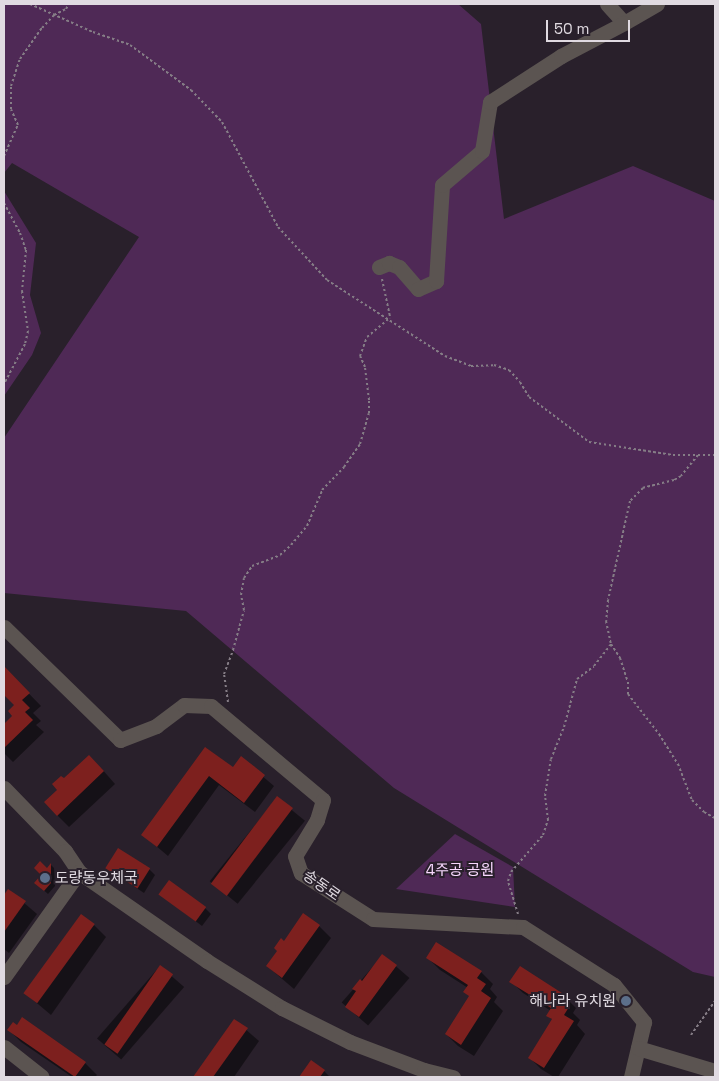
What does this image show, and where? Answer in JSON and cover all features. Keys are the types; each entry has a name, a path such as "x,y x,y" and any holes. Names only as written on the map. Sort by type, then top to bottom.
{"street":[{"path":"607,4 624,23"},
{"path":"379,267 389,263 399,267 418,289 436,281 442,185 482,151 490,102 561,56 657,4"},
{"name":"송동로","path":"4,627 120,740 156,726 184,705 211,706 323,800 318,820 295,856 301,874 373,919 524,927 614,985 644,1022 631,1077"},
{"path":"4,788 65,851 79,872 207,961 282,1008 350,1042 424,1070 454,1077"},
{"path":"4,976 79,872"},
{"path":"638,1048 715,1071"},
{"path":"7,1049 23,1077"},
{"path":"7,1049 42,1077"}],"path":[{"path":"30,4 130,45 191,90 222,122 278,227 327,280 390,318 445,356 471,366 494,365 509,370 520,382 529,397 589,442 674,455 715,455"},
{"path":"4,156 18,125 12,110 12,79 20,59 31,42 54,15 66,9 69,4"},
{"path":"4,203 20,233 26,250 22,291 28,331 25,344 4,384"},
{"path":"379,267 390,318"},
{"path":"227,720 228,696 224,674 244,610 242,595 244,578 252,566 280,555 291,546 307,526 322,490 344,467 360,444 369,413 369,400 365,367 360,356 367,337 390,318"},
{"path":"698,455 681,476 674,480 643,488 630,501 608,600 606,621 611,644 620,658 628,682 628,694 659,734 678,764 692,800 704,812 715,818"},
{"path":"514,926 518,915 508,881 511,872 534,848 546,827 548,820 545,796 551,759 564,727 577,679 594,666 611,644"},
{"path":"691,1035 715,1001"}],"green space":[{"path":"4,4 458,4 481,24 504,219 633,166 715,201 715,977 693,972 394,788 186,611 4,593 4,438 139,237 12,163 4,173"},
{"path":"4,191 36,243 30,295 41,333 32,355 4,396"},
{"name":"4주공 공원","path":"455,834 513,867 515,907 396,889"}],"building":[{"path":"4,666 30,693 22,700 30,708 25,712 33,720 4,748 4,724 12,716 8,711 14,705 4,695"},
{"path":"205,747 233,767 241,756 265,775 244,803 209,776 157,847 141,835"},
{"path":"89,755 104,771 57,816 44,802 57,790 52,784 61,776 64,778"},
{"path":"277,796 293,808 227,896 211,884"},
{"path":"118,848 150,868 138,888 105,868"},
{"name":"도량동우체국","path":"40,861 47,868 51,863 51,883 44,891 34,883 41,875 34,868"},
{"path":"169,880 206,907 196,922 158,895"},
{"path":"8,889 26,901 4,932 4,895"},
{"path":"303,913 320,925 282,978 266,966 277,951 274,948 281,938 284,941"},
{"path":"81,914 95,924 37,1003 23,993"},
{"path":"436,942 482,971 477,978 486,984 481,991 491,998 461,1045 445,1034 469,996 463,992 468,985 426,958"},
{"path":"382,954 397,965 359,1017 345,1007 356,991 352,989 360,979 362,981"},
{"path":"160,965 173,974 117,1054 104,1044"},
{"path":"520,966 565,995 560,1002 569,1007 564,1015 574,1021 544,1068 528,1058 552,1019 546,1016 551,1008 509,982"},
{"path":"22,1017 86,1062 75,1077 7,1030 13,1022 17,1025"},
{"path":"234,1019 248,1028 213,1077 193,1077"},
{"path":"311,1060 325,1070 320,1077 299,1077"}],"place":[{"name":"도량동우체국","path":"45,878"},
{"name":"해나라 유치원","path":"626,1001"}]}
